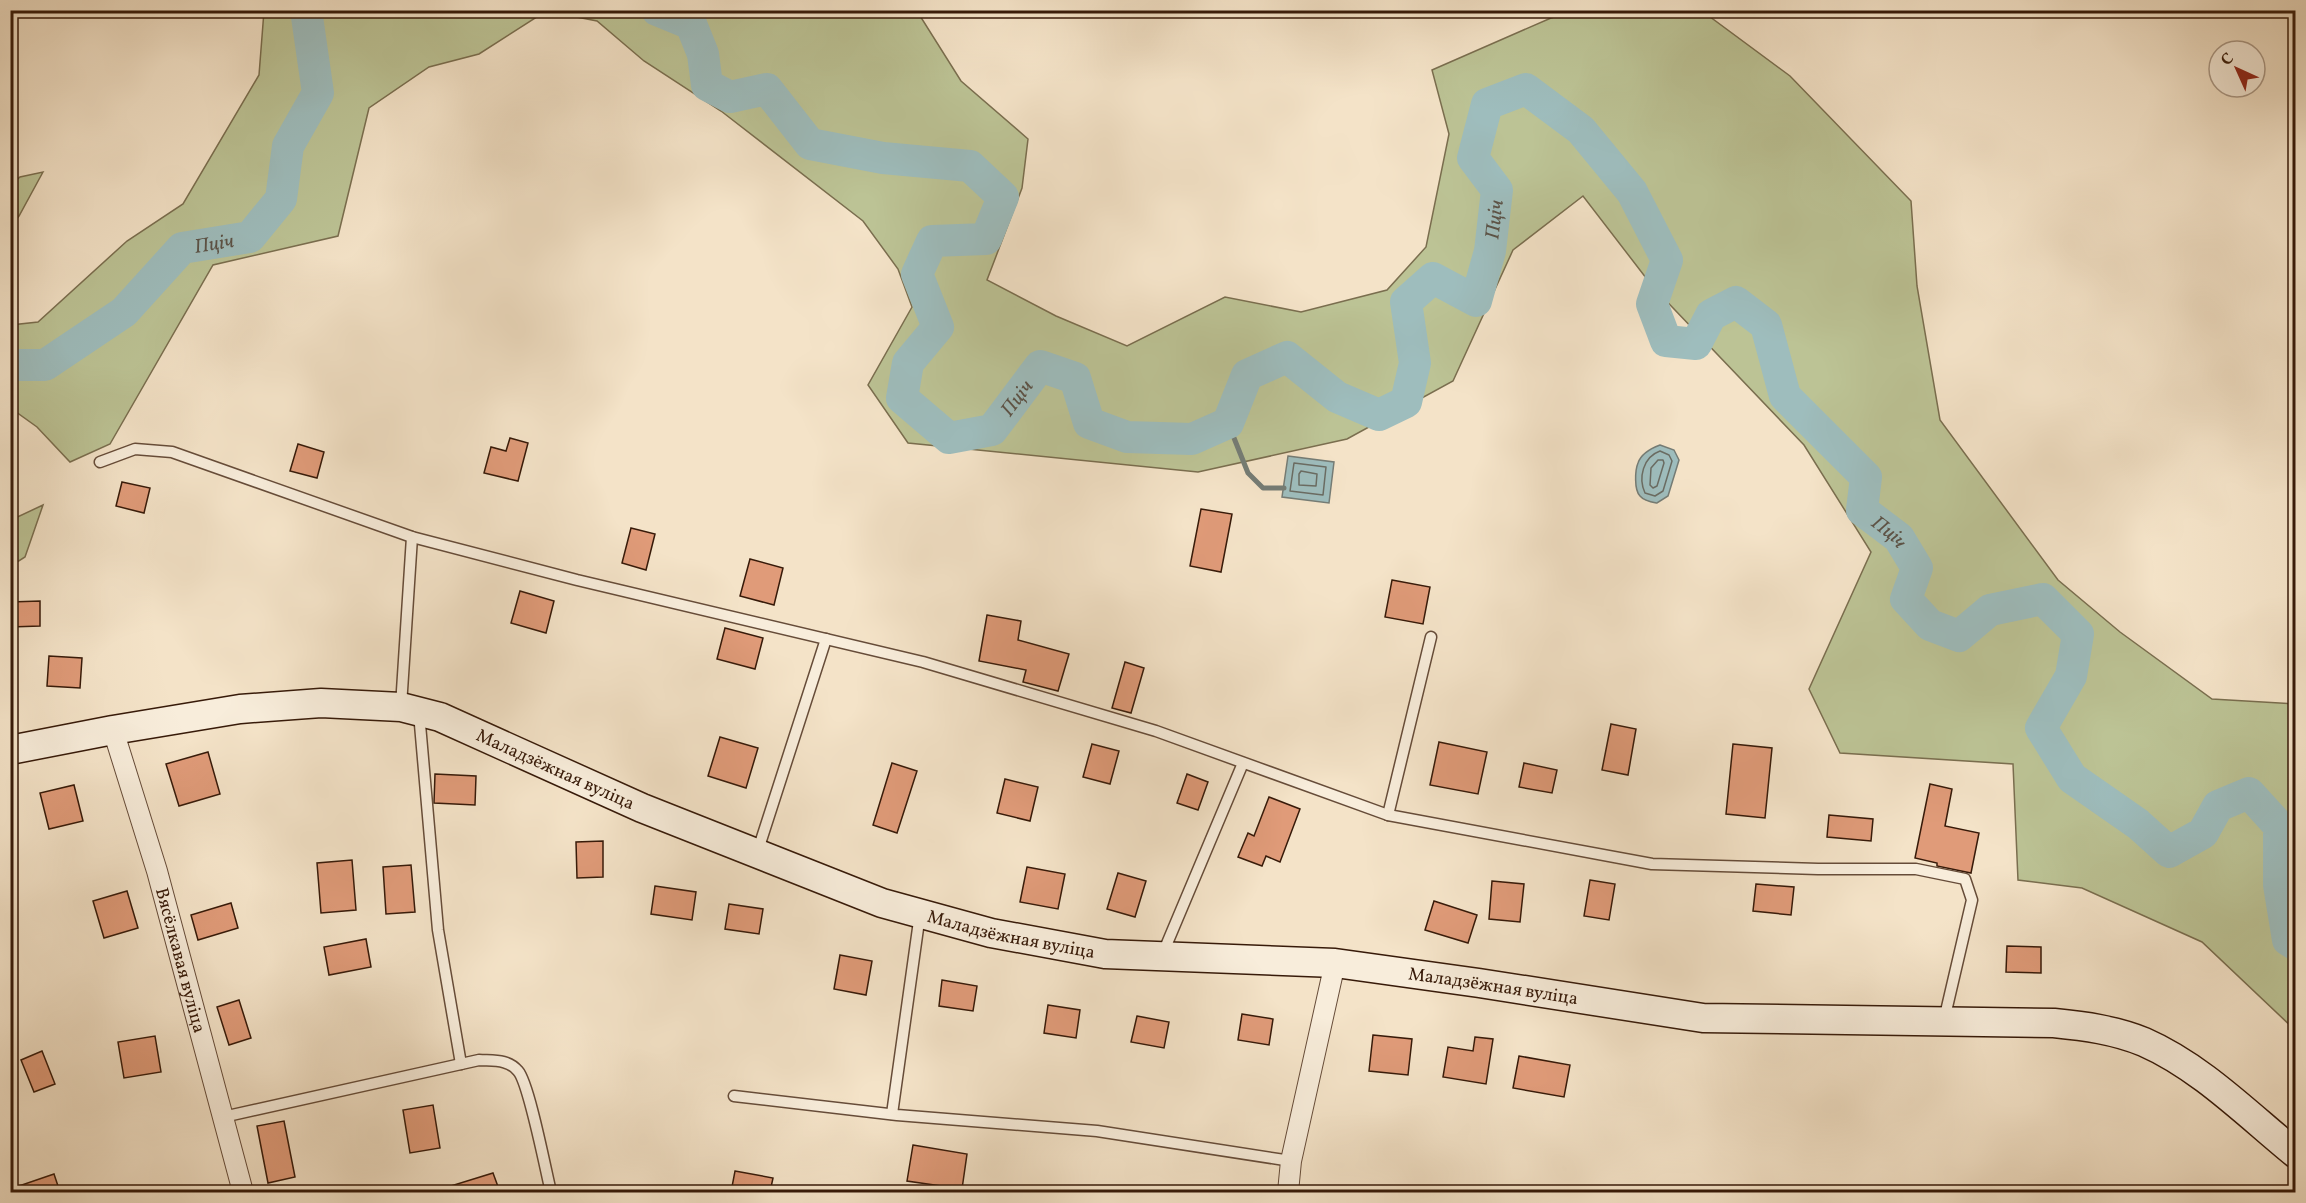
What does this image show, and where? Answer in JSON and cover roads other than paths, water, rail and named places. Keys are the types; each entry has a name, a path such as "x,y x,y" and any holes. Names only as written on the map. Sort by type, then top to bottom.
{"street":[{"name":"Маладзёжная вуліца","path":"10,750 240,709 321,703 409,708 440,717 642,808 882,903 992,933 1105,954 1335,963 1703,1018 2054,1023 2086,1026 2143,1041 2174,1058 2197,1073 2295,1154"},
{"name":"Вясёлкавая вуліца","path":"113,730 157,871 243,1192"},
{"path":"1288,1192 1291,1161 1335,963"}],"lane":[{"path":"100,462 135,449 172,452 412,537 577,580 923,662 1156,731 1388,815 1652,864 1818,869 1916,869 1965,879 1972,900 1944,1022"},
{"path":"412,537 409,708 438,930 461,1064"},
{"path":"1388,815 1431,637"},
{"path":"757,853 826,639"},
{"path":"1162,956 1243,763"},
{"path":"892,1114 920,913"},
{"path":"223,1118 479,1060 505,1061 520,1072 531,1107 550,1192"},
{"path":"734,1096 892,1114 1097,1131 1291,1161"}],"water":[{"path":"1660,445 1674,450 1679,460 1668,496 1657,503 1640,496 1636,485 1636,475 1638,463 1642,457"},
{"path":"1288,456 1334,462 1329,503 1282,497"}],"waterway":[{"name":"Пціч","path":"10,365 45,365 124,312 182,248 250,237 281,199 288,146 318,93 306,10"},
{"name":"Пціч","path":"657,10 691,24 703,54 707,85 730,97 767,89 810,144 883,158 970,166 1003,197 986,239 932,241 917,274 938,327 908,363 902,398 949,438 992,430 1040,366 1075,378 1089,423 1127,437 1192,439 1228,423 1247,375 1287,357 1337,397 1379,415 1406,402 1415,363 1406,302 1433,278 1476,301 1490,251 1497,190 1473,158 1487,104 1526,89 1581,130 1632,192 1667,260 1652,304 1666,341 1696,344 1711,315 1736,302 1766,325 1785,396 1866,477 1862,510 1899,538 1917,568 1906,599 1930,625 1959,636 1990,610 2043,599 2078,634 2071,676 2041,728 2072,778 2138,824 2169,852 2203,833 2218,806 2249,793 2279,826 2279,885 2288,940 2296,945"},
{"path":"1228,423 1248,473 1263,488 1284,488"}]}
